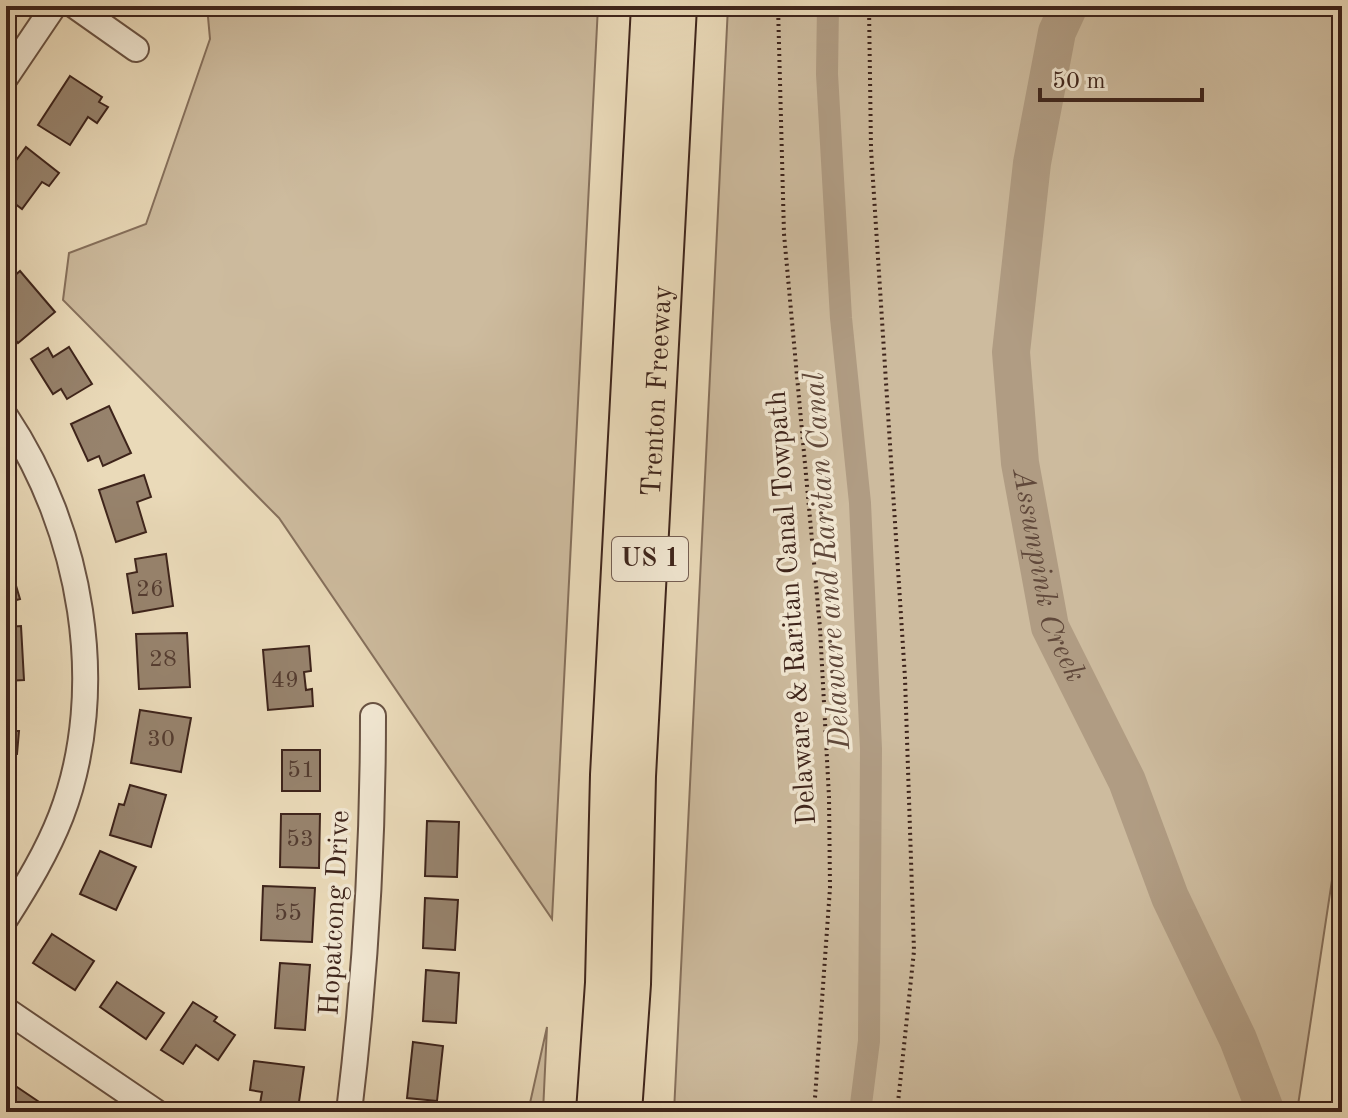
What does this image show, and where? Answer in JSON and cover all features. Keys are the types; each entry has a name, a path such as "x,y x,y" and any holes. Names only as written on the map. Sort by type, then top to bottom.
{"highway":[{"name":"Trenton Freeway","path":"594,1112 603,983 608,775 649,6"},
{"name":"Trenton Freeway","path":"624,1112 633,984 638,776 679,6"}],"street":[{"path":"6,77 54,6"},
{"path":"75,6 136,49"},
{"path":"6,417 39,476 59,526 73,577 82,630 85,679 83,720 75,768 62,814 42,858 6,918"},
{"name":"Hopatcong Drive","path":"349,1112 362,1002 369,891 373,716"},
{"path":"6,1010 156,1112"}],"path":[{"name":"Delaware & Raritan Canal Towpath","path":"778,6 784,234 820,628 829,797 830,888 814,1112"},
{"path":"869,6 871,149 905,678 914,951 897,1112"}],"shaded area":[{"path":"207,6 598,6 552,919 279,518 63,300 69,253 146,224 210,39"},
{"path":"728,6 1342,6 1342,814 1297,1112 674,1112"},
{"path":"547,1027 543,1112 528,1112"}],"building":[{"path":"70,76 102,97 99,102 108,107 97,123 88,117 70,145 38,125"},
{"path":"26,147 59,173 49,186 42,182 22,209 6,197 6,174"},
{"path":"20,271 55,312 18,343 6,328 6,314 13,308 6,299 6,283"},
{"path":"69,347 92,384 67,399 61,389 53,394 31,359 48,348 53,357"},
{"path":"109,406 131,453 103,466 99,456 88,461 71,424"},
{"path":"144,475 151,497 137,502 146,532 116,542 99,490"},
{"path":"166,554 173,606 133,613 127,574 137,572 135,559"},
{"path":"6,559 20,599 6,603"},
{"path":"21,626 24,680 6,681 6,627"},
{"path":"187,633 190,687 139,689 136,634"},
{"path":"309,646 311,671 304,672 306,690 312,689 313,706 268,710 263,650"},
{"path":"6,707 16,708 14,731 19,731 17,754 6,753"},
{"path":"140,710 191,718 181,772 131,763"},
{"path":"282,750 320,750 320,791 282,791"},
{"path":"130,785 166,795 151,847 110,835 119,804 124,805"},
{"path":"281,814 320,814 319,868 280,867"},
{"path":"427,821 459,822 457,877 425,876"},
{"path":"100,851 136,867 116,910 80,894"},
{"path":"263,886 315,888 312,942 261,940"},
{"path":"425,898 458,900 455,950 423,948"},
{"path":"52,934 94,961 75,990 33,963"},
{"path":"280,963 310,965 305,1030 275,1028"},
{"path":"426,970 459,973 456,1023 423,1021"},
{"path":"117,982 164,1013 146,1039 100,1007"},
{"path":"193,1002 217,1017 214,1021 235,1035 218,1060 196,1045 183,1064 161,1050"},
{"path":"413,1042 443,1046 437,1101 407,1098"},
{"path":"254,1061 304,1067 298,1109 260,1104 262,1092 250,1090"},
{"path":"14,1085 54,1112 6,1112 6,1096"}],"waterway":[{"name":"Delaware and Raritan Canal","path":"828,6 827,74 841,318 860,503 871,749 869,1041 860,1112"},
{"name":"Assunpink Creek","path":"1069,6 1057,32 1032,163 1011,352 1020,463 1050,627 1127,781 1170,897 1238,1039 1266,1112"}]}
